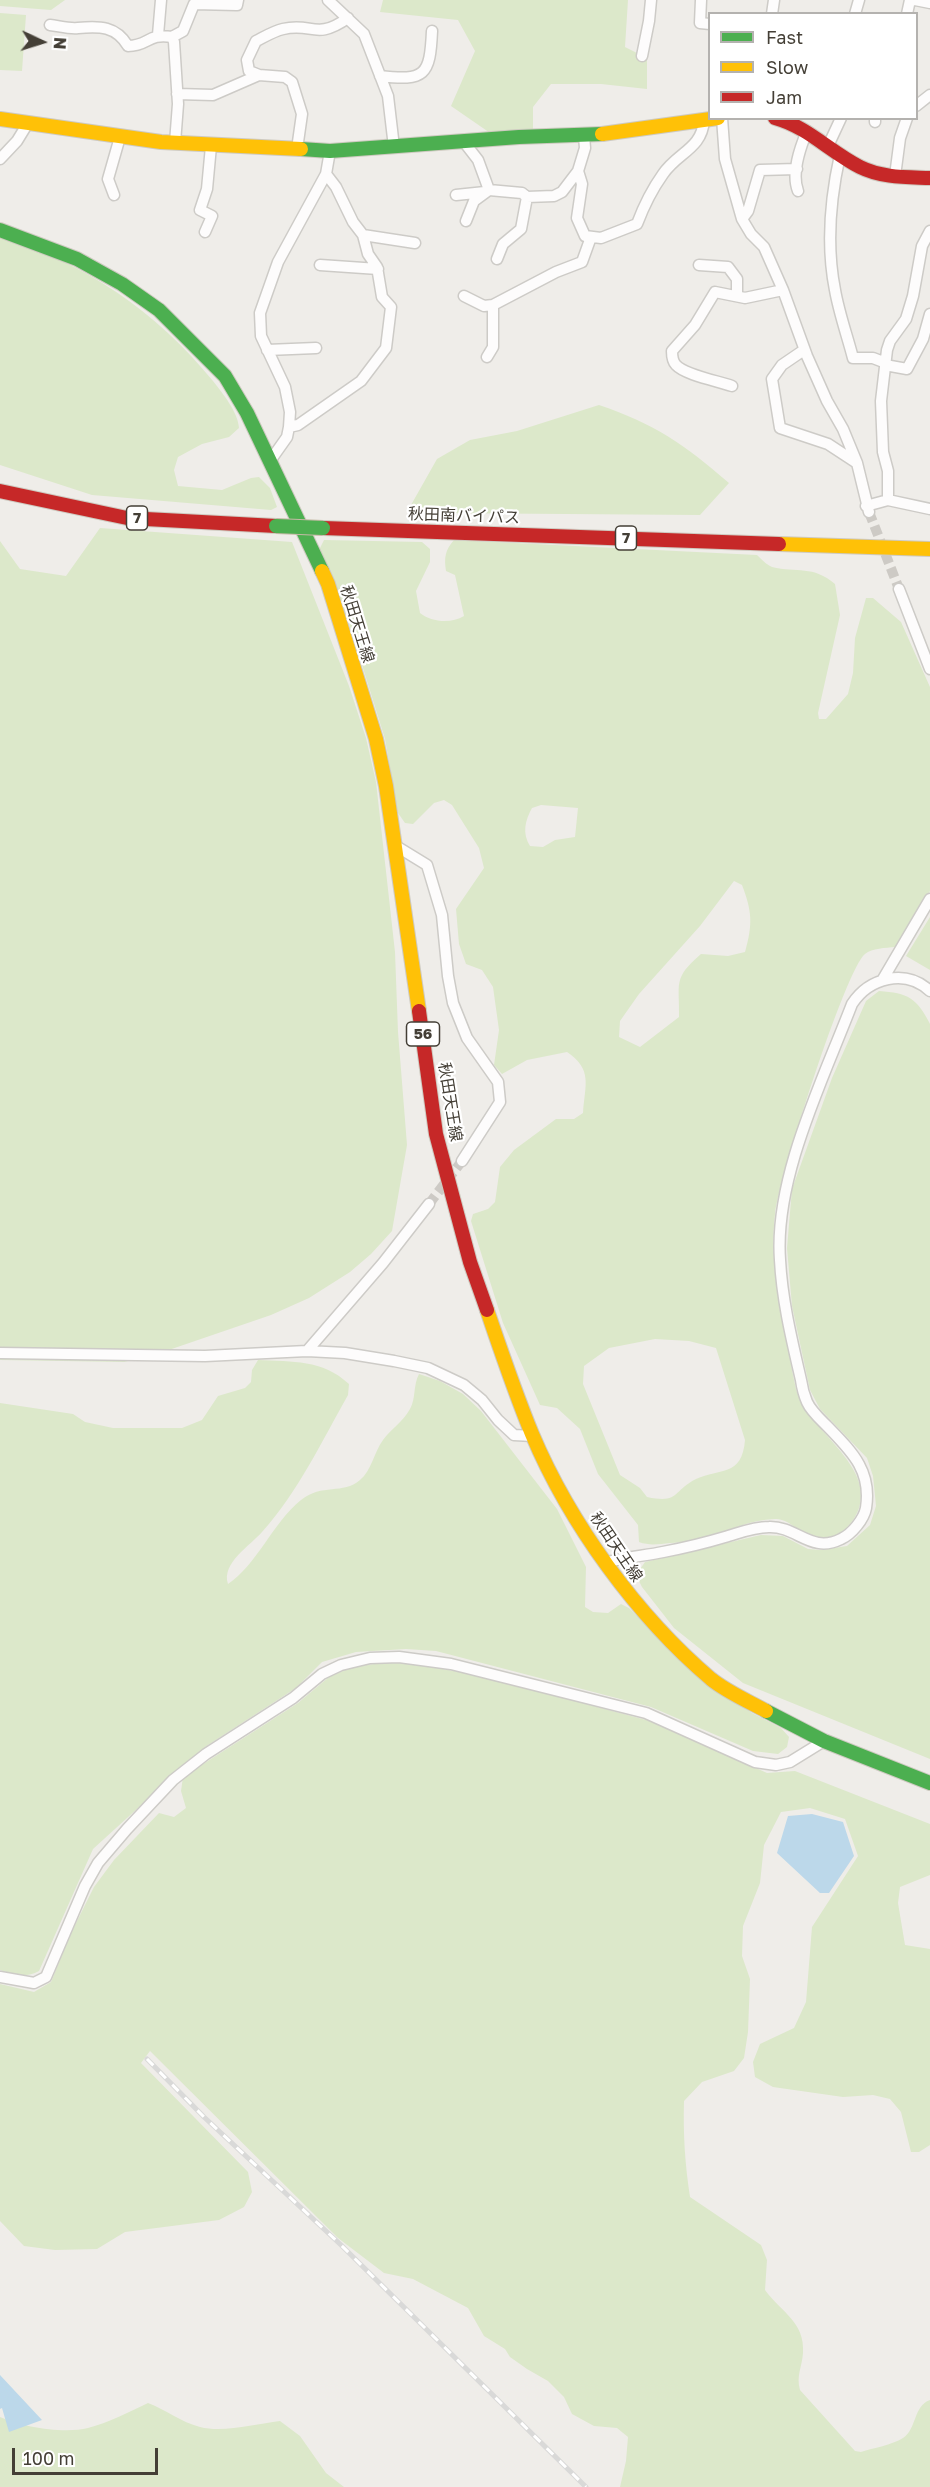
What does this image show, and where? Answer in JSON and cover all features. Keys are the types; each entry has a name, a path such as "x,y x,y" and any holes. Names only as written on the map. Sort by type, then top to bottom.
{"main road":[{"path":"0,119 175,143 330,151 519,137 584,136 708,120"},
{"path":"784,120 807,131 861,168 895,176 930,178"},
{"name":"秋田天王線","path":"0,230 77,259 122,284 159,310 225,376 248,414 328,584 376,739 396,846 436,1134 470,1262 533,1436 568,1504 626,1592 651,1621 713,1680 784,1722 824,1741 930,1783"},
{"name":"秋田南バイパス","path":"0,491 127,518 323,528 930,549"}],"street":[{"path":"158,35 161,0"},
{"path":"50,25 111,29 122,35 128,46 140,46 158,35 172,37 183,31 194,4 237,5 238,0"},
{"path":"328,0 364,34 388,96 394,147"},
{"path":"642,56 651,0"},
{"path":"701,0 700,23 708,24"},
{"path":"915,0 930,3"},
{"path":"297,149 302,114 292,82 285,77 259,75 249,71 247,60 256,41 283,29 324,31 334,28 348,18"},
{"path":"380,76 406,79 418,76 426,68 431,55 432,31"},
{"path":"172,37 177,94 175,143"},
{"path":"177,94 213,95 259,75"},
{"path":"918,104 930,95"},
{"path":"578,171 582,184 577,218 585,236 609,236 637,224 664,171 699,140 703,132 704,120"},
{"path":"720,120 724,159 742,219 751,234 764,247 804,350 827,401 843,429 857,463 867,509 888,500 930,509"},
{"path":"828,146 840,120"},
{"path":"895,176 900,138 906,120"},
{"path":"0,159 17,141 28,123"},
{"path":"798,191 795,182 801,146 807,131"},
{"path":"456,195 487,191 522,193 527,197 554,196 562,192 578,171 585,147 584,136"},
{"path":"114,195 108,179 120,137"},
{"path":"465,142 478,160 487,191"},
{"path":"205,232 212,216 200,210 207,189 211,146"},
{"path":"270,461 286,437 290,427 290,412 285,387 261,336 260,313 278,262 326,174 330,151"},
{"path":"840,155 834,183 830,232 835,290 853,358 873,358 885,364 907,369 923,339 930,314"},
{"path":"742,219 748,211 760,170 797,169"},
{"path":"290,427 298,425 362,381 386,348 391,307 382,297 378,269 368,254 363,235 353,222 336,187 326,174"},
{"path":"466,221 474,201 487,191"},
{"path":"498,259 503,244 520,229 527,197"},
{"path":"888,500 888,471 883,452 881,401 885,364 890,341 906,319 913,296 922,246 930,231"},
{"path":"363,235 415,243"},
{"path":"464,296 484,306 493,305 556,272 582,262 591,237"},
{"path":"699,265 728,267 737,279 737,295"},
{"path":"320,266 378,269"},
{"path":"732,386 676,366 672,358 672,351 695,325 715,292 745,298 783,291"},
{"path":"487,357 493,347 493,305"},
{"path":"267,350 316,348"},
{"path":"804,350 782,365 772,379 780,428 828,444 857,463"},
{"path":"898,589 930,669"},
{"path":"396,846 427,865 442,915 453,1004 467,1038 498,1082 500,1102 462,1161"},
{"path":"883,979 930,899"},
{"path":"605,1563 663,1552 747,1530 771,1527 788,1530 806,1541 826,1544 843,1538 856,1527 865,1512 868,1494 865,1475 843,1443 807,1403 787,1310 780,1258 784,1204 795,1153 852,1004 869,986 883,979 912,981 930,991"},
{"path":"307,1351 382,1263 429,1203"},
{"path":"0,1353 206,1356 307,1351 345,1353 428,1368 464,1384 514,1435 533,1436"},
{"path":"0,1977 34,1983 46,1977 71,1915 98,1863 134,1821 173,1780 206,1754 293,1698 322,1674 341,1665 370,1658 399,1657 451,1664 646,1713 755,1762 776,1765 790,1762 824,1741"}],"green space":[{"path":"0,0 65,0 51,10 0,6"},
{"path":"383,0 628,0 625,47 647,58 647,89 601,84 551,84 533,107 533,133 493,135 451,106 475,51 458,20 380,12"},
{"path":"0,13 26,15 22,71 0,70"},
{"path":"0,236 62,261 117,293 168,333 191,356 225,397 236,416 239,428 229,437 202,444 178,457 174,470 178,486 222,490 259,477 270,488 277,507 271,510 92,495 0,465"},
{"path":"599,405 637,420 668,436 729,483 700,515 432,513 411,505 437,459 470,440 517,431"},
{"path":"100,528 292,542 349,686 366,738 376,782 395,952 398,1032 407,1145 392,1231 350,1272 309,1298 271,1315 157,1354 124,1362 0,1360 0,541 20,569 66,576"},
{"path":"324,540 422,542 430,549 430,562 416,591 420,613 441,621 459,619 464,616 455,575 446,571 446,554 454,540 757,555 772,567 819,574 835,584 840,615 818,713 819,719 826,719 848,694 853,673 855,638 866,598 873,598 901,622 930,687 930,891 895,947 868,952 856,968 843,997 814,1078 788,1162 775,1214 776,1277 796,1389 813,1419 849,1462 857,1477 861,1492 859,1508 854,1519 836,1536 817,1540 787,1522 775,1519 748,1523 697,1540 654,1544 639,1542 638,1525 598,1474 580,1429 557,1408 540,1405 503,1323 471,1221 473,1214 488,1209 495,1202 500,1167 514,1150 556,1119 574,1119 583,1113 586,1078 581,1065 567,1052 527,1060 502,1074 494,1065 499,1030 493,987 482,970 466,964 459,944 456,909 484,868 479,848 452,805 444,800 434,803 413,824 405,823 398,813 385,739 349,623 319,550","holes":["541,805 578,808 575,837 555,840 543,847 530,846 525,832 526,822 532,808","734,881 742,885 748,902 750,918 745,952 728,956 701,954 685,970 679,982 679,1017 640,1047 619,1037 620,1021 639,994 700,926","655,1339 689,1341 716,1348 745,1440 743,1452 735,1466 696,1479 671,1498 665,1499 647,1497 640,1488 620,1475 583,1384 584,1366 609,1348"]},
{"path":"930,917 930,970 906,956"},
{"path":"879,991 897,993 910,998 921,1008 930,1024 930,1759 743,1683 674,1628 642,1587 636,1575 645,1562 761,1535 783,1536 808,1549 821,1550 847,1546 870,1525 876,1506 873,1476 867,1458 820,1409 810,1390 792,1306 787,1248 792,1189 832,1078 866,1001"},
{"path":"258,1360 318,1366 339,1376 349,1384 348,1395 309,1466 287,1500 262,1532 233,1562 227,1576 228,1584 247,1566 282,1519 301,1500 317,1492 347,1487 364,1476 383,1440 410,1409 419,1374 440,1381 463,1394 481,1411 557,1509 586,1567 585,1607 593,1612 608,1613 621,1604 629,1608 698,1675 752,1713 781,1728 789,1737 787,1747 778,1754 753,1751 651,1707 436,1651 406,1649 356,1652 322,1662 296,1688 205,1747 93,1849 39,1971 20,1975 0,1970 0,1403 73,1414 85,1422 113,1428 182,1428 202,1420 218,1396 245,1388 251,1382 252,1370"},
{"path":"388,1662 416,1664 481,1676 650,1721 767,1773 795,1771 930,1824 930,1875 900,1887 898,1903 905,1945 930,1949 930,2145 919,2152 911,2152 901,2112 890,2099 873,2095 843,2097 773,2087 755,2077 753,2062 760,2044 794,2028 806,2002 812,1927 858,1856 845,1819 810,1808 781,1812 764,1845 760,1883 743,1926 742,1956 750,1979 748,2032 744,2058 734,2071 702,2082 684,2101 684,2113 690,2197 761,2245 767,2260 765,2290 791,2318 803,2342 799,2376 800,2390 855,2451 861,2452 903,2438 911,2429 921,2407 930,2400 930,2487 620,2487 626,2461 628,2437 617,2428 594,2426 572,2414 564,2397 548,2381 527,2369 510,2357 505,2349 484,2336 468,2308 413,2279 384,2273 338,2238 150,2051 141,2063 248,2172 252,2192 244,2207 219,2220 125,2232 97,2249 55,2250 24,2246 0,2221 0,1984 34,1992 51,1982 70,1935 94,1887 114,1860 159,1813 174,1817 186,1808 181,1791 183,1777 298,1703 329,1677 352,1667"},
{"path":"148,2403 186,2422 209,2429 229,2429 280,2421 300,2436 326,2473 344,2487 0,2487 0,2417 20,2424 43,2428 78,2430 103,2423"}],"water":[{"path":"812,1814 843,1822 854,1856 829,1893 820,1893 777,1853 788,1816"},
{"path":"0,2375 42,2420 9,2432 2,2408 0,2409"}],"tunnel":[{"path":"869,512 899,589"},
{"path":"429,1204 462,1161"}],"railway":[{"path":"147,2059 204,2117 341,2245 586,2487"}],"traffic: fast":[{"path":"301,149 330,151 519,137 602,134"},
{"path":"0,230 77,259 122,284 159,310 225,376 247,413 322,571"},
{"path":"276,526 323,528"},
{"path":"766,1711 824,1741 930,1783"}],"traffic: slow":[{"path":"0,119 161,142 301,149"},
{"path":"602,134 708,119"},
{"path":"779,544 930,549"},
{"path":"322,571 376,739 386,786 419,1011"},
{"path":"487,1310 520,1403 548,1468 608,1567 657,1627 711,1679 766,1711"}],"traffic: jam":[{"path":"781,120 798,127 868,171 895,176 930,178"},
{"path":"0,491 127,518 276,526"},
{"path":"323,528 779,544"},
{"path":"419,1011 436,1134 470,1262 487,1310"}]}
